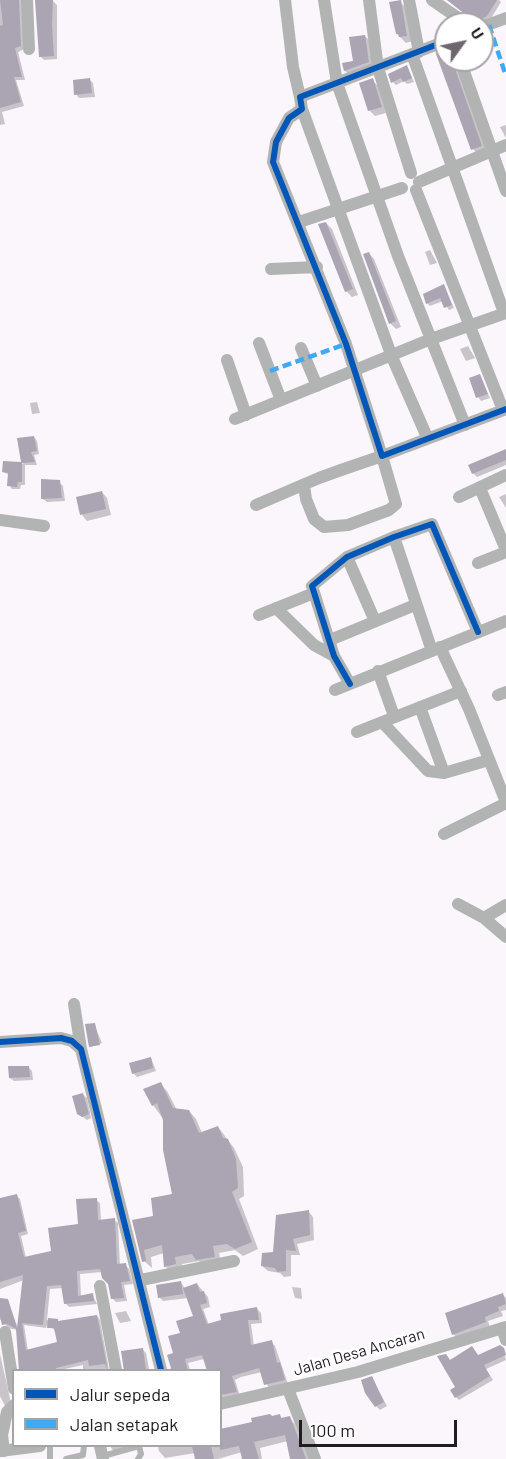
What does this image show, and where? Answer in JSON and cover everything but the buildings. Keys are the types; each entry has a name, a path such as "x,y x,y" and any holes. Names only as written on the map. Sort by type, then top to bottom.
{"street":[{"path":"27,0 29,49"},
{"path":"285,0 293,67 301,103 392,357 427,437"},
{"path":"324,0 337,83 375,195 465,425"},
{"path":"256,505 427,437 505,409 470,327 416,182 378,69 369,0"},
{"path":"226,360 240,417 392,357 431,339 505,313 452,167 416,53 410,0"},
{"path":"432,0 450,12"},
{"path":"304,485 306,500 314,519 324,527 348,525 389,510 396,504 355,370 299,222 273,162 272,153 289,118 301,103 337,83 434,46"},
{"path":"464,72 506,190"},
{"path":"299,222 375,195 402,188 408,192 416,182 506,145"},
{"path":"271,269 316,267"},
{"path":"259,344 281,400"},
{"path":"302,348 317,386"},
{"path":"459,497 506,475"},
{"path":"478,563 506,551 480,488"},
{"path":"0,520 44,526"},
{"path":"350,684 334,656 312,586 347,557 394,537 429,524 436,528 478,632"},
{"path":"394,537 415,605 436,649 461,691 506,803 444,834"},
{"path":"347,557 375,621"},
{"path":"259,615 314,593"},
{"path":"330,640 415,605"},
{"path":"276,608 314,645 334,656"},
{"path":"335,690 506,621"},
{"path":"378,671 394,716"},
{"path":"357,732 461,691"},
{"path":"420,707 444,773"},
{"path":"382,722 428,771 444,773 489,760"},
{"path":"458,904 484,918 506,937"},
{"path":"484,918 506,905"},
{"path":"74,1004 81,1049 141,1280 161,1369"},
{"path":"0,1042 61,1038 72,1041 81,1049"},
{"path":"141,1280 234,1261"},
{"path":"100,1286 116,1369"},
{"path":"504,1327 506,1340"},
{"name":"Jalan Desa Ancaran","path":"222,1404 358,1372 504,1327"},
{"path":"5,1332 12,1376"},
{"path":"288,1389 315,1459"},
{"path":"12,1406 7,1412 2,1435 2,1451 32,1447"}],"lane":[{"path":"66,1459 83,1455 84,1447"},
{"path":"102,1454 134,1447"}],"marked path":[{"path":"494,40 506,76"},
{"path":"270,371 346,344"}],"cycle path":[{"path":"434,46 300,97 302,109 289,118 276,142 273,162 346,344 382,456 506,409"},
{"path":"350,684 334,656 312,586 347,557 394,537 432,524 478,632"},
{"path":"0,1042 61,1038 72,1041 81,1049 161,1369"}]}
